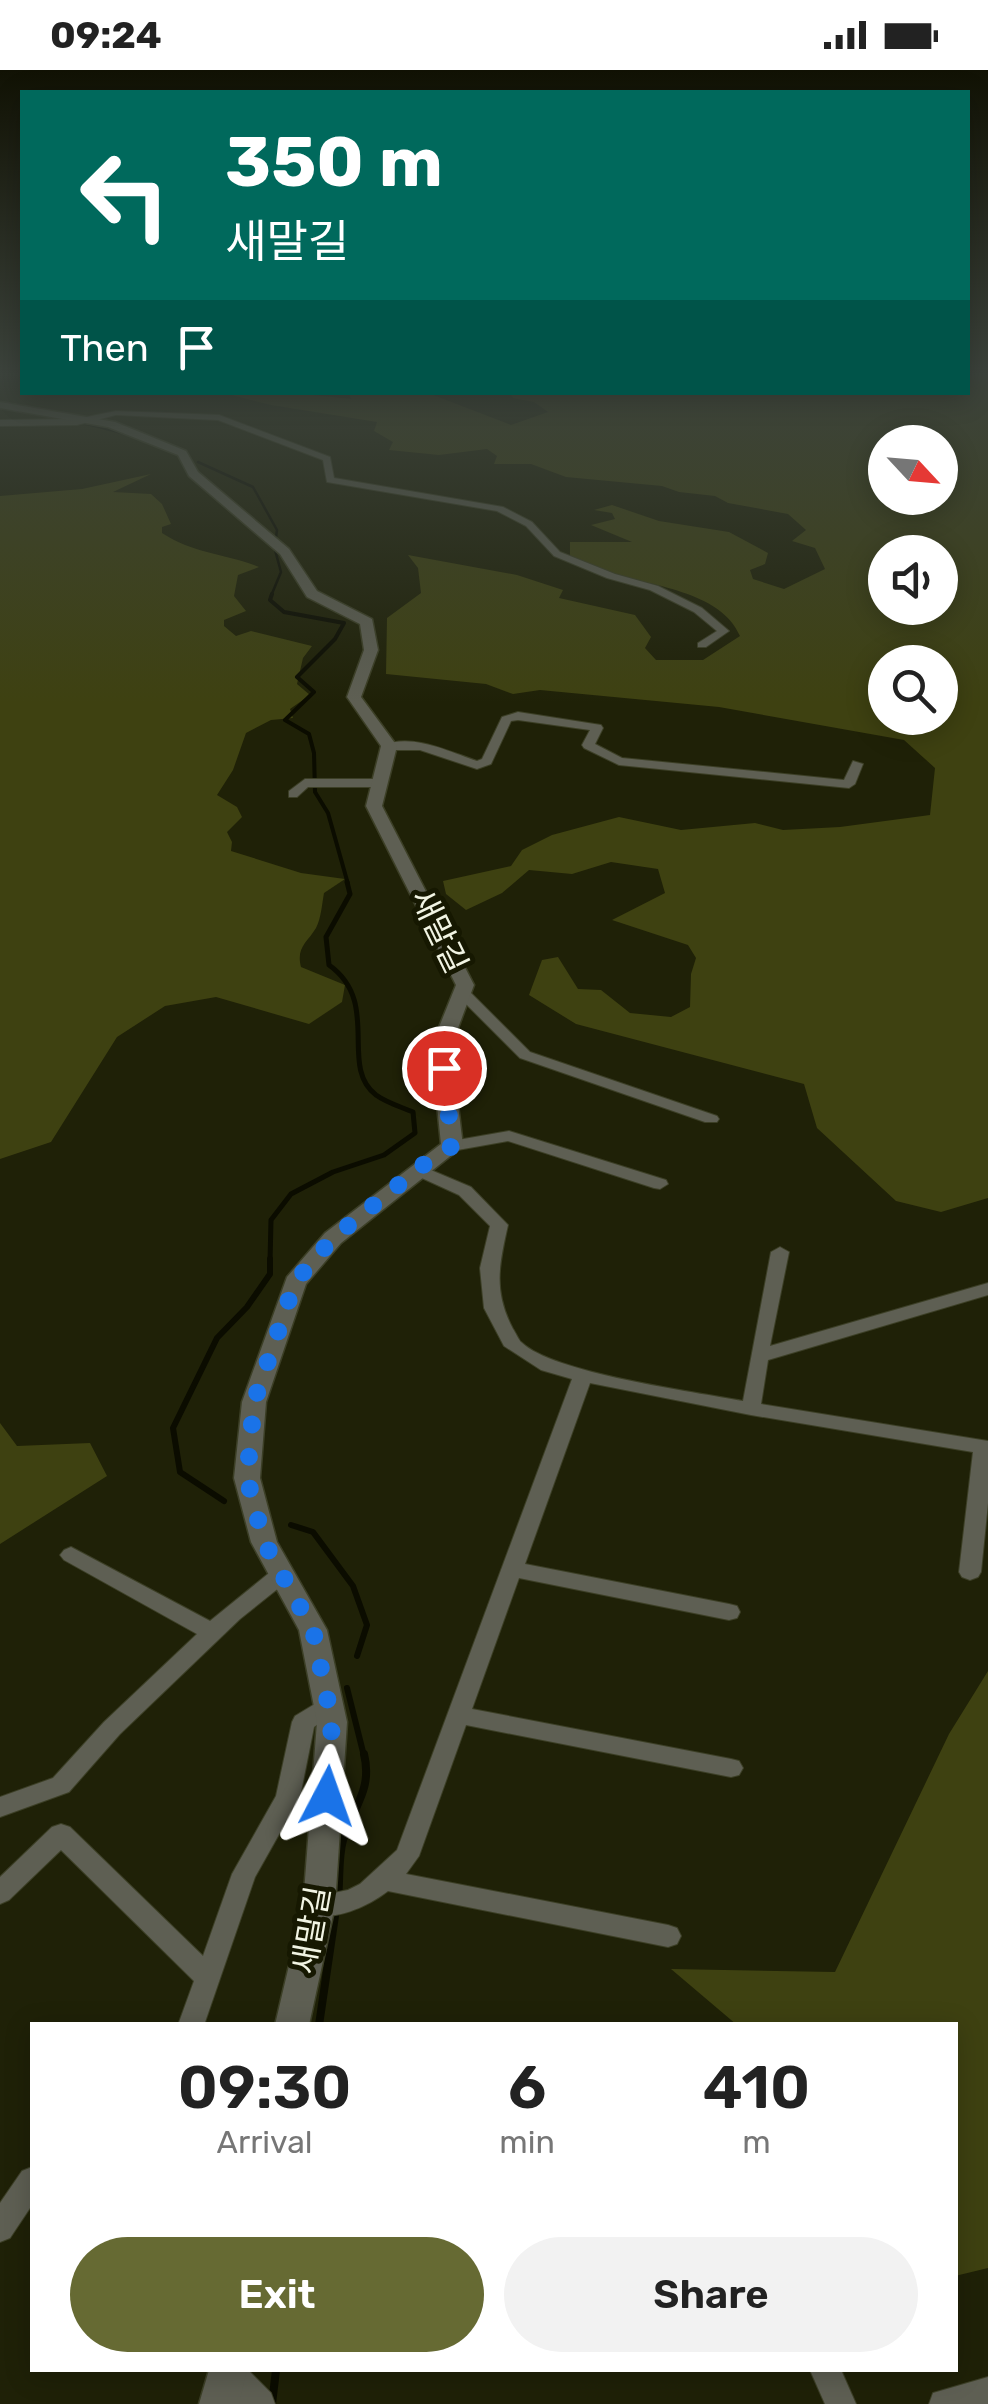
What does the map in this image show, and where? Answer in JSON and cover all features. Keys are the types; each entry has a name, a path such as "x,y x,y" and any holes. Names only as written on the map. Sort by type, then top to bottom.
{"street":[{"path":"206,485 285,552 312,594 367,622 370,650 354,698 388,746 421,746 477,766 487,760 506,719 518,716 597,728 588,745 619,761 849,784 857,764"},
{"path":"360,485 500,508 529,524 557,554 654,588 698,610 724,632 702,645"},
{"name":"새말길","path":"293,2022 320,1906 332,1722 313,1630 264,1542 247,1478 254,1402 295,1282 333,1238 452,1146 441,1047 465,985 374,806 388,746"},
{"path":"293,794 306,783 380,782"},
{"path":"464,994 525,1056 711,1119"},
{"path":"452,1146 509,1136 660,1184"},
{"path":"419,1170 465,1190 499,1225 489,1268 493,1308 512,1346 548,1366 751,1409 986,1447 970,1572"},
{"path":"751,1409 780,1252"},
{"path":"759,1356 988,1289"},
{"path":"320,1906 352,1902 384,1880 407,1856 583,1375"},
{"path":"71,1555 212,1632"},
{"path":"512,1570 730,1612"},
{"path":"0,1806 61,1785 112,1728 212,1632 282,1574"},
{"path":"192,2022 244,1874 288,1797 302,1722 328,1705"},
{"path":"459,1714 732,1768"},
{"path":"0,1894 61,1834 208,1978"},
{"path":"384,1880 668,1936"},
{"path":"0,2228 30,2184"},
{"path":"218,2404 227,2372"},
{"path":"230,2372 260,2404"},
{"path":"826,2372 841,2404"},
{"path":"944,2404 988,2392"}],"green space":[{"path":"128,485 113,492 151,494 162,504 171,524 162,527 162,533 186,545 259,567 238,575 234,596 246,611 224,620 224,626 236,636 251,631 312,646 303,658 297,684 310,695 290,709 293,718 271,720 246,733 233,770 217,795 237,807 242,817 227,832 231,851 301,873 345,879 324,893 318,924 300,955 301,967 345,985 342,1002 309,1024 216,997 165,1006 117,1037 51,1142 0,1159 0,496"},
{"path":"650,485 868,485 868,515 958,515 958,485 988,485 988,1198 941,1212 896,1201 817,1128 804,1084 576,1024 529,995 542,960 558,957 578,989 601,990 630,1013 671,1017 690,1007 691,974 696,958 688,945 612,920 665,893 658,869 611,862 572,874 529,870 502,893 466,910 446,894 443,881 511,866 522,850 552,835 619,817 681,830 755,823 783,830 930,815 935,768 904,740 876,735 958,735 958,645 868,645 868,734 719,707 540,690 513,694 486,684 386,674 387,618 421,593 418,568 408,555 517,575 563,590 559,598 635,615 651,637 645,648 656,660 703,660 740,636 731,621 701,599 607,573 570,556 570,542 632,542 591,525 615,519 612,513 594,510 612,505 659,521 729,532 768,553 765,564 750,570 753,579 784,589 825,569 815,548 792,541 806,530 788,514 728,503 715,496"},
{"path":"0,1423 17,1446 90,1443 107,1476 0,1544"},
{"path":"988,1671 988,2268 958,2275 958,2022 733,2022 671,1969 835,1972 949,1734"}],"waterway":[{"path":"248,485 277,530 276,537"},
{"path":"271,596 281,572 275,550"},
{"path":"272,594 270,600 284,612 344,623 335,639 297,677 314,692 285,720 309,734 314,753 315,792 328,813 348,884"},
{"path":"270,1262 271,1220 291,1194 333,1172 384,1155 415,1133 413,1112 380,1098 365,1083 353,997 345,980 329,965 326,937 350,894 347,882"},
{"path":"224,1501 180,1472 173,1428 217,1338 247,1307 270,1274 270,1262"},
{"path":"291,1525 313,1532 353,1586 367,1625 357,1656"},
{"path":"347,1688 364,1756"},
{"path":"338,1898 343,1840 366,1779 364,1754"},
{"path":"319,2022 336,1909"},
{"path":"272,2404 276,2372"}],"route":[{"path":"327,1796 332,1722 313,1630 264,1542 247,1478 254,1402 295,1282 333,1238 452,1146 444,1068"}]}
